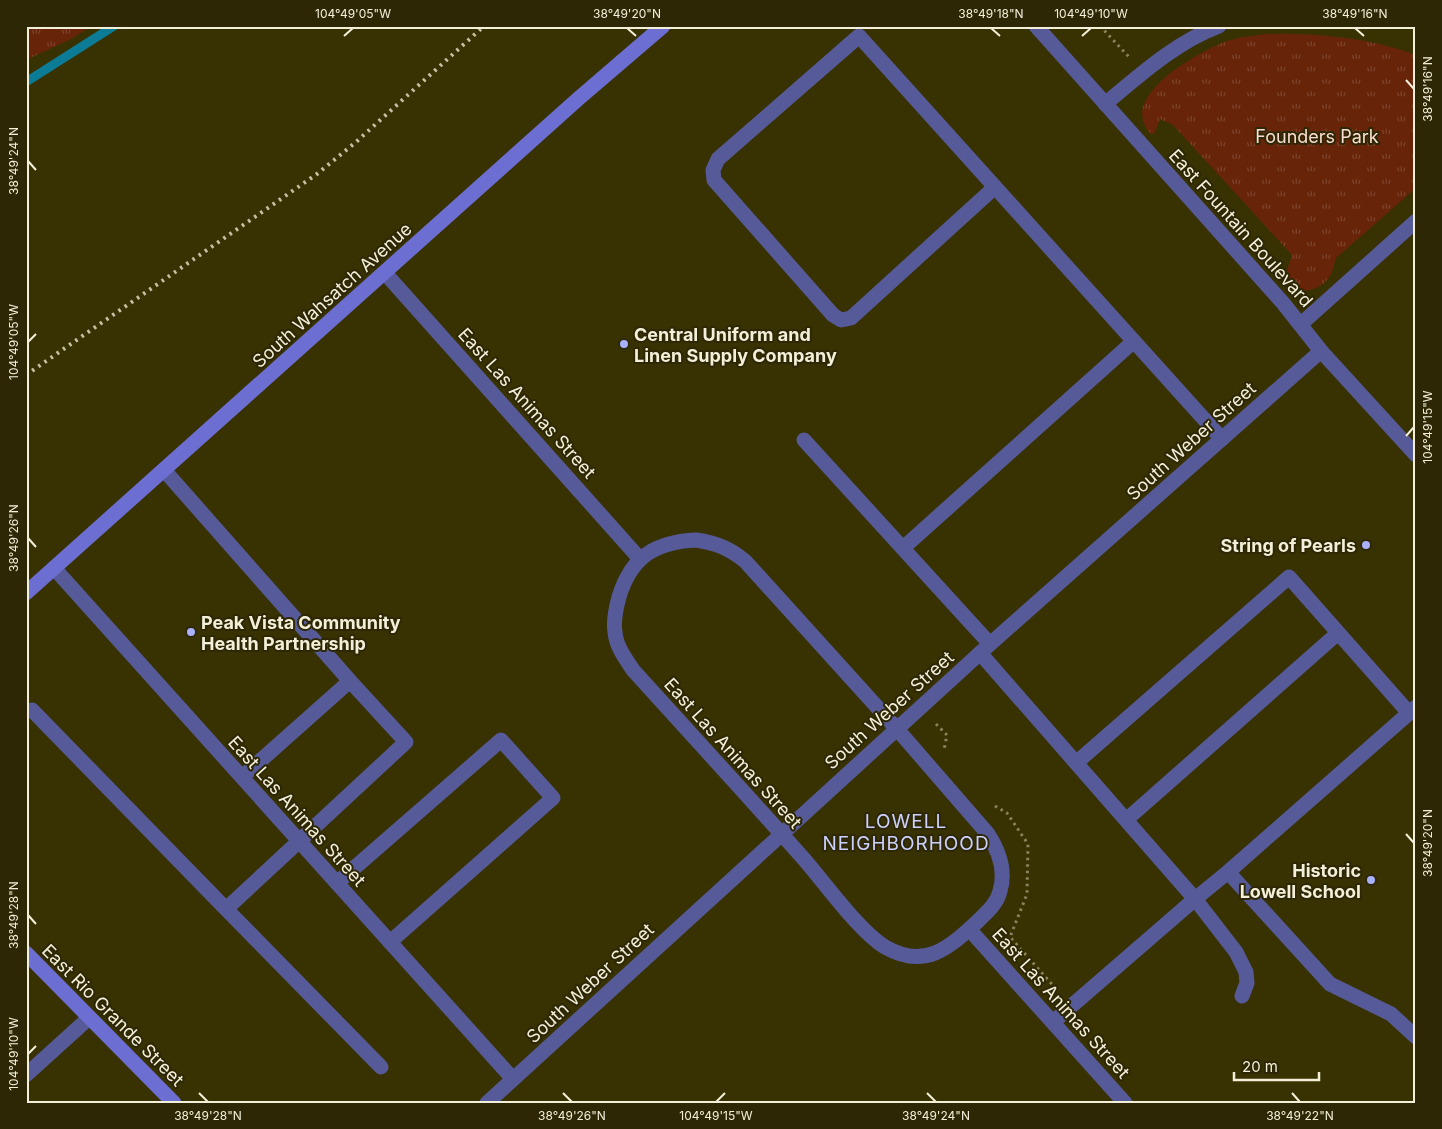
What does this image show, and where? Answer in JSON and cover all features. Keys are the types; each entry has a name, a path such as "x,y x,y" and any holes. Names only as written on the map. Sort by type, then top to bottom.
{"main road":[{"name":"South Wahsatch Avenue","path":"26,593 663,26"},
{"name":"East Rio Grande Street","path":"26,953 174,1103"}],"street":[{"name":"East Fountain Boulevard","path":"1036,26 1301,324 1321,351 1416,455"},
{"path":"1105,104 1155,62 1206,31 1219,26"},
{"path":"995,187 851,318 841,320 833,315 714,180 714,170 718,159 859,36 1222,439"},
{"path":"1301,324 1416,221"},
{"name":"East Las Animas Street","path":"385,273 640,559"},
{"path":"902,548 1134,341"},
{"name":"South Weber Street","path":"487,1103 985,648 1321,351"},
{"path":"804,440 902,548 985,648 1076,763 1194,899 1243,964 1247,983 1242,996"},
{"path":"164,470 406,742 298,840 226,909"},
{"name":"East Las Animas Street","path":"685,540 708,542 732,550 751,568 897,729 988,834 997,849 1001,863 1000,891 993,906 943,952 930,956 913,956 899,953 870,936 781,833 633,670 620,652 614,632 616,610 629,573 640,559 662,545 685,540"},
{"name":"East Las Animas Street","path":"54,568 513,1079"},
{"path":"1053,1022 1413,710 1338,633 1289,577 1076,763"},
{"path":"1126,820 1338,633"},
{"path":"242,777 350,681"},
{"path":"32,710 381,1067"},
{"path":"337,883 501,740 553,798 390,942"},
{"path":"1228,872 1330,984 1391,1014 1416,1037"},
{"name":"East Las Animas Street","path":"970,929 1125,1103"},
{"path":"26,1075 89,1018"}],"green space":[{"path":"26,26 91,26 73,38 26,60"},
{"name":"Founders Park","path":"1265,34 1341,37 1379,44 1416,55 1416,188 1336,258 1332,272 1322,285 1309,290 1296,290 1283,283 1292,255 1173,125 1160,119 1154,134 1151,134 1143,120 1144,105 1152,91 1165,77 1182,65 1227,41"}],"waterway":[{"path":"26,82 114,26"}],"railway":[{"path":"26,375 317,174 356,142 484,26"}],"place":[{"name":"Central Uniform and Linen Supply Company","path":"624,344"},
{"name":"String of Pearls","path":"1366,545"},
{"name":"Peak Vista Community Health Partnership","path":"191,632"},
{"name":"Historic Lowell School","path":"1371,880"}],"district":[{"name":"LOWELL NEIGHBORHOOD","path":"906,832"}]}
